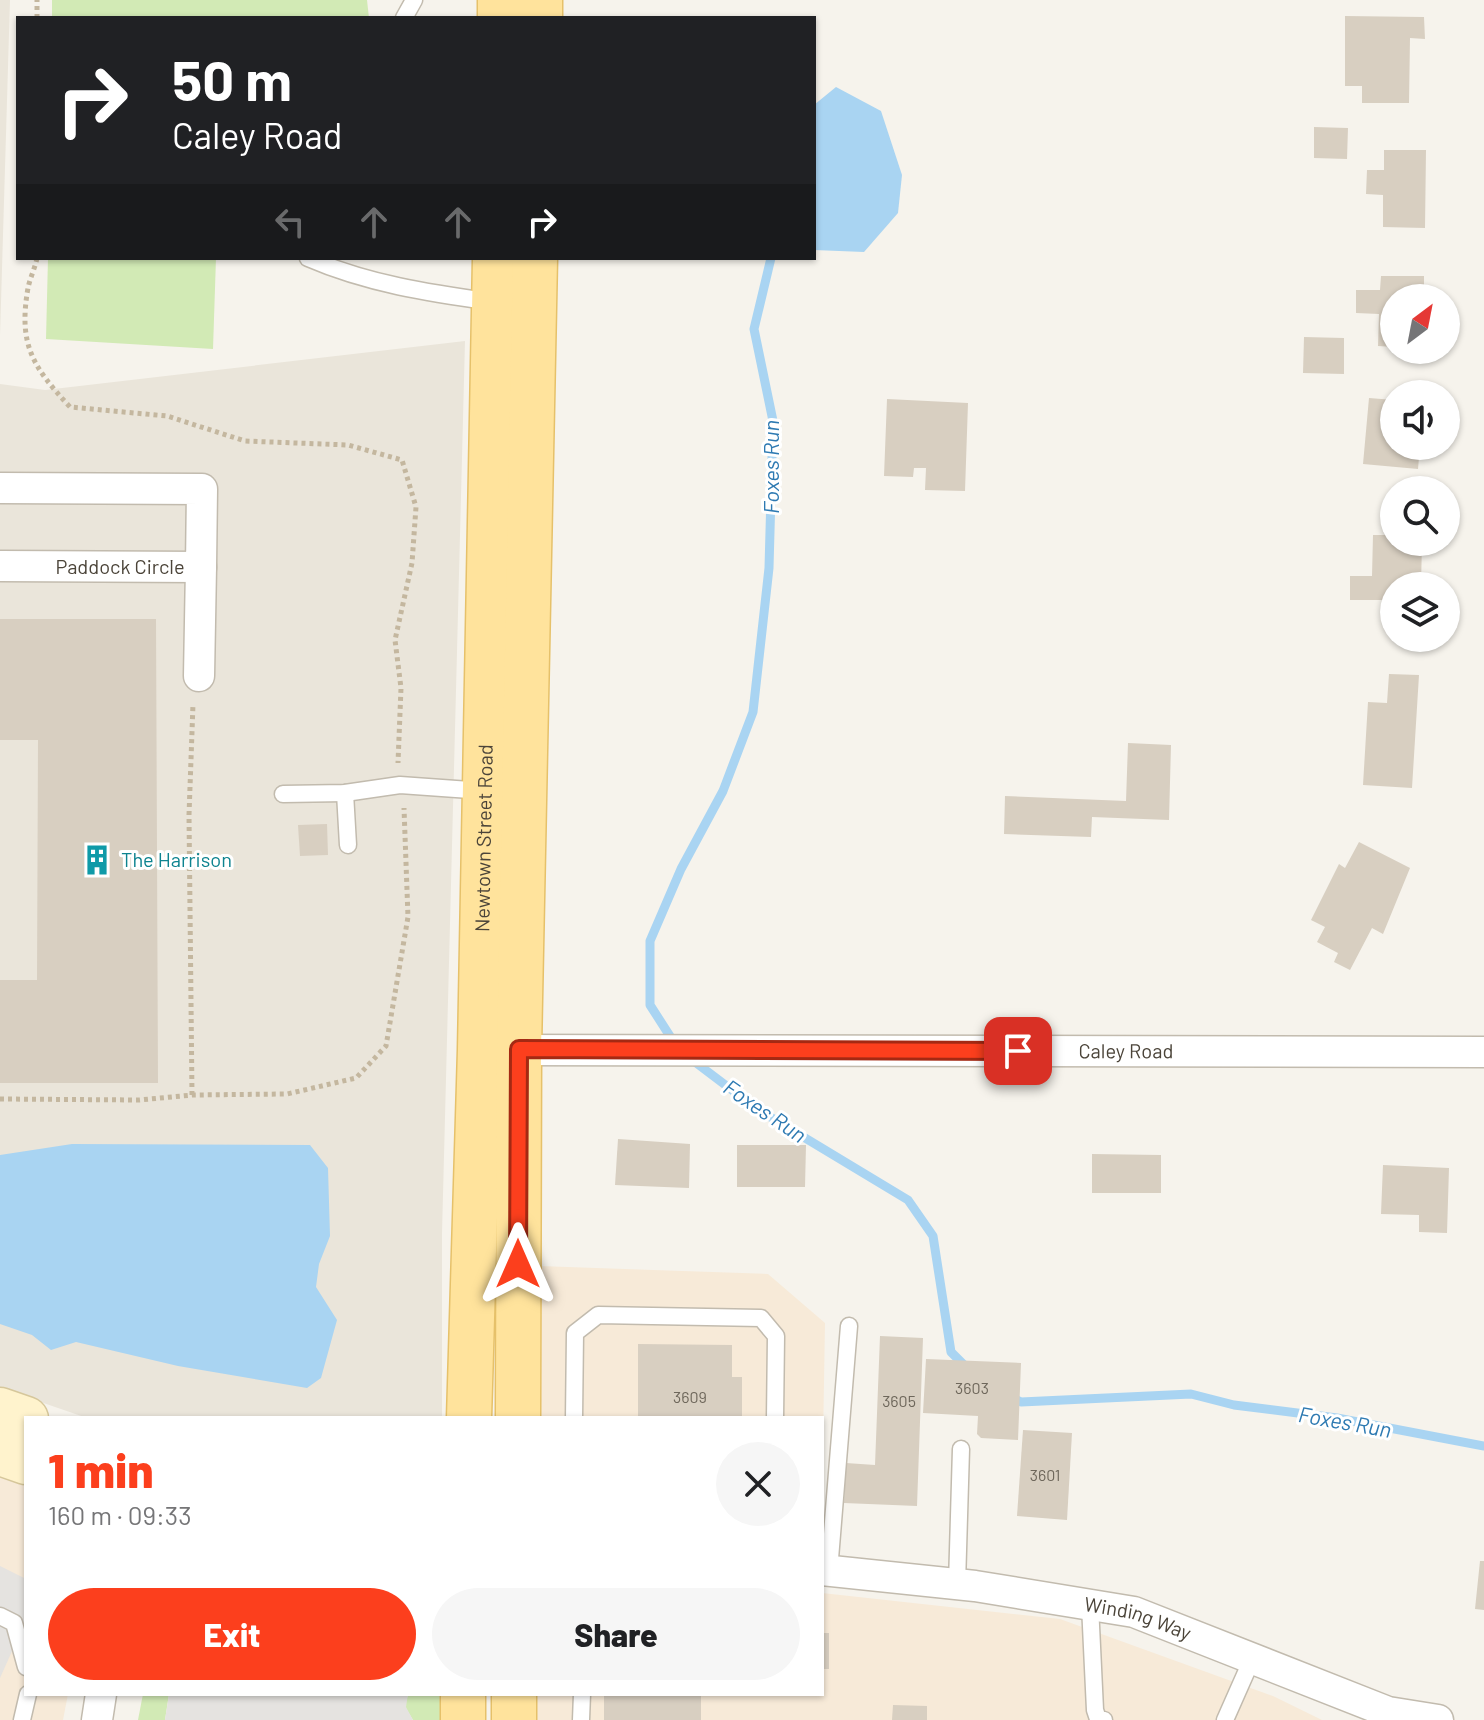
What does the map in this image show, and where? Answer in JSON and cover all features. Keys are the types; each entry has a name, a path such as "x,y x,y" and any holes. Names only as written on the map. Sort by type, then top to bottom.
{"main road":[{"name":"Newtown Street Road","path":"495,260 485,791 518,1416"},
{"name":"Newtown Street Road","path":"469,1416 499,1050 535,260"},
{"path":"0,1410 24,1418"},
{"path":"0,1453 24,1461"},
{"path":"463,1696 463,1720"},
{"path":"514,1696 514,1720"}],"street":[{"name":"Paddock Circle","path":"0,488 202,489 201,567 0,566"},
{"path":"199,676 201,567"},
{"name":"Caley Road","path":"499,1050 1484,1052"},
{"name":"Winding Way","path":"826,1571 957,1584 1134,1612 1390,1716 1438,1720"},
{"path":"97,1720 101,1696"}],"lane":[{"path":"313,260 351,276 425,293 494,302"},
{"path":"283,794 345,793 400,785 485,791"},
{"path":"345,793 348,845"},
{"path":"574,1416 575,1333 598,1315 761,1318 776,1336 775,1416"},
{"path":"826,1571 849,1326"},
{"path":"957,1584 961,1449"},
{"path":"1090,1605 1095,1710 1098,1719 1104,1720"},
{"path":"0,1616 14,1623 24,1660"},
{"path":"1225,1720 1252,1659"},
{"path":"22,1720 28,1696"},
{"path":"581,1720 582,1696"}],"path":[{"path":"0,1099 139,1100 192,1095 287,1094 356,1078 386,1046 408,917 407,827 400,785 401,688 395,640 412,563 416,507 402,460 348,445 245,441 167,416 70,407 36,371 28,344 25,311 37,260"},
{"path":"192,1095 190,718 199,676"}],"shaded area":[{"path":"0,0 10,0 0,336"},
{"path":"465,341 442,1234 442,1416 81,1416 0,1388 0,384 45,390"},
{"path":"539,1266 768,1274 825,1323 823,1416 540,1416"},
{"path":"0,1472 24,1479 24,1696 68,1696 63,1720 0,1720"},
{"path":"0,1566 24,1578 24,1624 0,1678"},
{"path":"824,1593 1060,1619 1273,1696 1322,1720 533,1720 534,1696 824,1696"},
{"path":"169,1696 408,1696 406,1707 413,1720 165,1720"}],"green space":[{"path":"52,0 367,0 369,16 52,16"},
{"path":"48,260 216,260 213,349 46,339"},
{"path":"143,1696 169,1696 165,1720 138,1720"},
{"path":"408,1696 443,1696 444,1720 413,1720 405,1707"}],"water":[{"path":"836,87 881,111 902,175 898,213 864,252 816,250 816,103"},
{"path":"72,1144 310,1145 328,1168 330,1236 319,1264 316,1287 337,1320 321,1378 307,1388 178,1366 76,1342 51,1350 32,1335 0,1324 0,1155"}],"building":[{"path":"1345,16 1424,17 1425,39 1410,38 1409,103 1362,103 1362,86 1345,86"},
{"path":"1314,127 1348,128 1347,159 1314,158"},
{"path":"1384,150 1426,150 1425,228 1383,227 1383,195 1366,194 1367,170 1384,170"},
{"path":"1381,276 1424,276 1424,284 1380,284"},
{"path":"1356,290 1380,290 1380,346 1379,314 1356,313"},
{"path":"1304,337 1344,338 1344,374 1303,373"},
{"path":"1369,398 1380,399 1380,460 1419,460 1418,469 1363,464"},
{"path":"887,399 968,403 965,491 925,490 926,468 914,468 913,477 884,476"},
{"path":"1373,535 1380,535 1380,556 1422,556 1421,572 1380,572 1380,600 1350,600 1350,576 1372,576"},
{"name":"The Harrison","path":"0,619 156,619 158,1083 0,1083 0,980 37,980 38,740 0,740"},
{"path":"1389,674 1419,675 1412,788 1363,785 1368,702 1387,703"},
{"path":"1128,743 1171,745 1169,820 1092,817 1091,837 1004,834 1005,796 1126,801"},
{"path":"327,824 328,855 300,856 298,825"},
{"path":"1359,842 1410,868 1383,934 1372,928 1350,970 1334,962 1338,953 1317,942 1325,927 1311,920 1339,864 1345,868"},
{"path":"618,1139 690,1144 689,1188 615,1185"},
{"path":"737,1145 806,1145 805,1187 737,1187"},
{"path":"1092,1154 1161,1155 1161,1193 1092,1193"},
{"path":"1383,1165 1449,1168 1447,1233 1419,1232 1419,1215 1381,1214"},
{"path":"880,1336 923,1338 917,1506 844,1503 846,1463 875,1465"},
{"path":"638,1344 732,1345 732,1377 742,1377 742,1416 638,1416"},
{"path":"926,1359 1021,1363 1018,1440 981,1438 977,1434 978,1416 923,1413"},
{"path":"1023,1430 1072,1433 1067,1520 1017,1516"},
{"path":"1480,1561 1484,1561 1484,1610 1475,1609"},
{"path":"824,1633 829,1633 829,1669 824,1669"},
{"path":"604,1696 701,1696 701,1720 604,1720"},
{"path":"893,1705 927,1706 927,1720 892,1720"}],"waterway":[{"name":"Foxes Run","path":"675,1044 650,1005 650,941 681,869 723,791 753,712 769,568 773,421 754,329 771,260"},
{"name":"Foxes Run","path":"691,1059 757,1109 908,1200 933,1236 951,1352 966,1367"},
{"name":"Foxes Run","path":"1011,1397 1021,1402 1191,1394 1234,1405 1337,1418 1484,1446"}],"place":[{"name":"The Harrison","path":"97,860"}],"route":[{"path":"518,1264 519,1049 1018,1051"}]}
